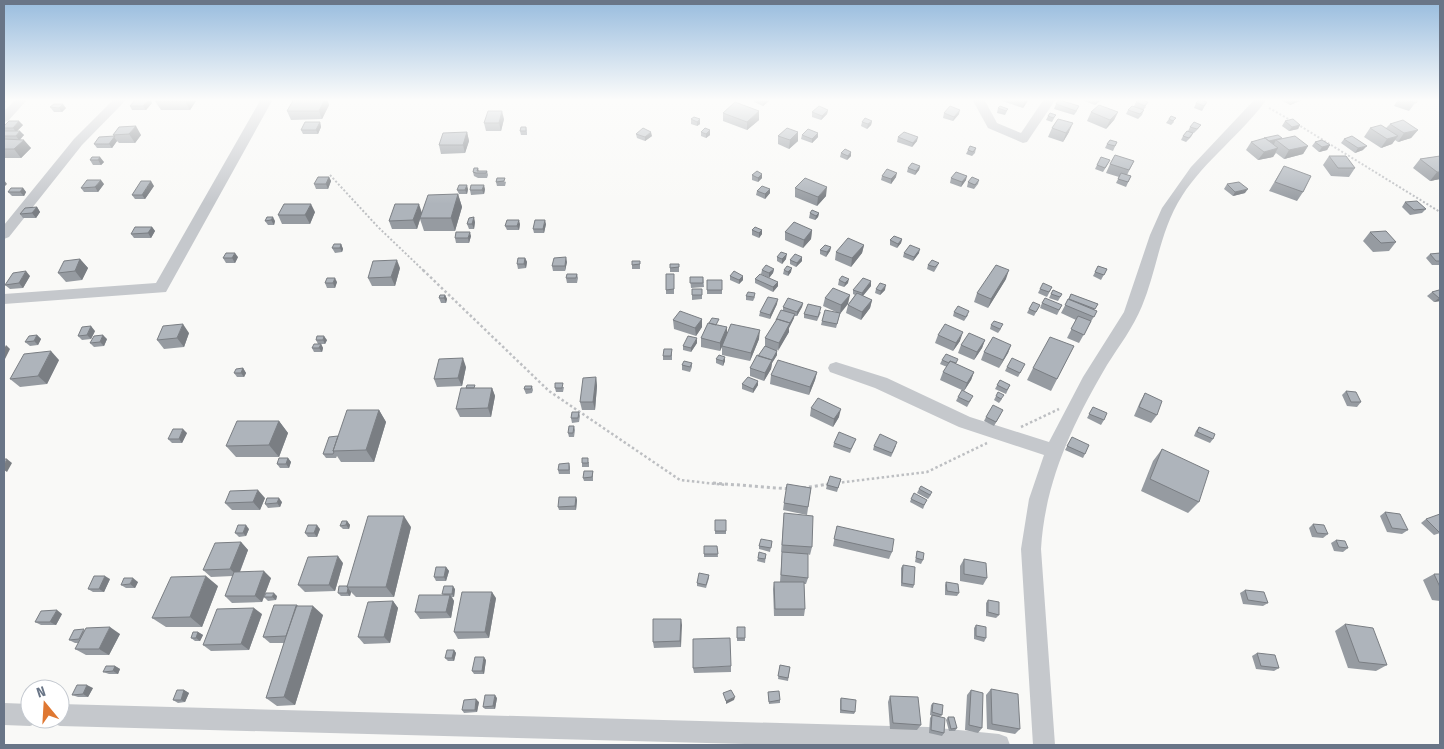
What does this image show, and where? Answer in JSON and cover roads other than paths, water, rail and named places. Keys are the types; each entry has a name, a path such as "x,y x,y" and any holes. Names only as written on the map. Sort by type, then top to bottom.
{"street":[{"path":"4,234 86,134"},
{"path":"4,299 161,288 247,134"},
{"path":"1013,134 1023,138 1026,134"},
{"path":"1044,745 1039,700 1032,521 1045,474 1079,399 1135,305 1152,246 1165,213 1188,177 1228,134"},
{"path":"836,368 881,383 965,422 1054,451"},
{"path":"4,714 20,715"},
{"path":"70,716 928,738 999,745"}]}
